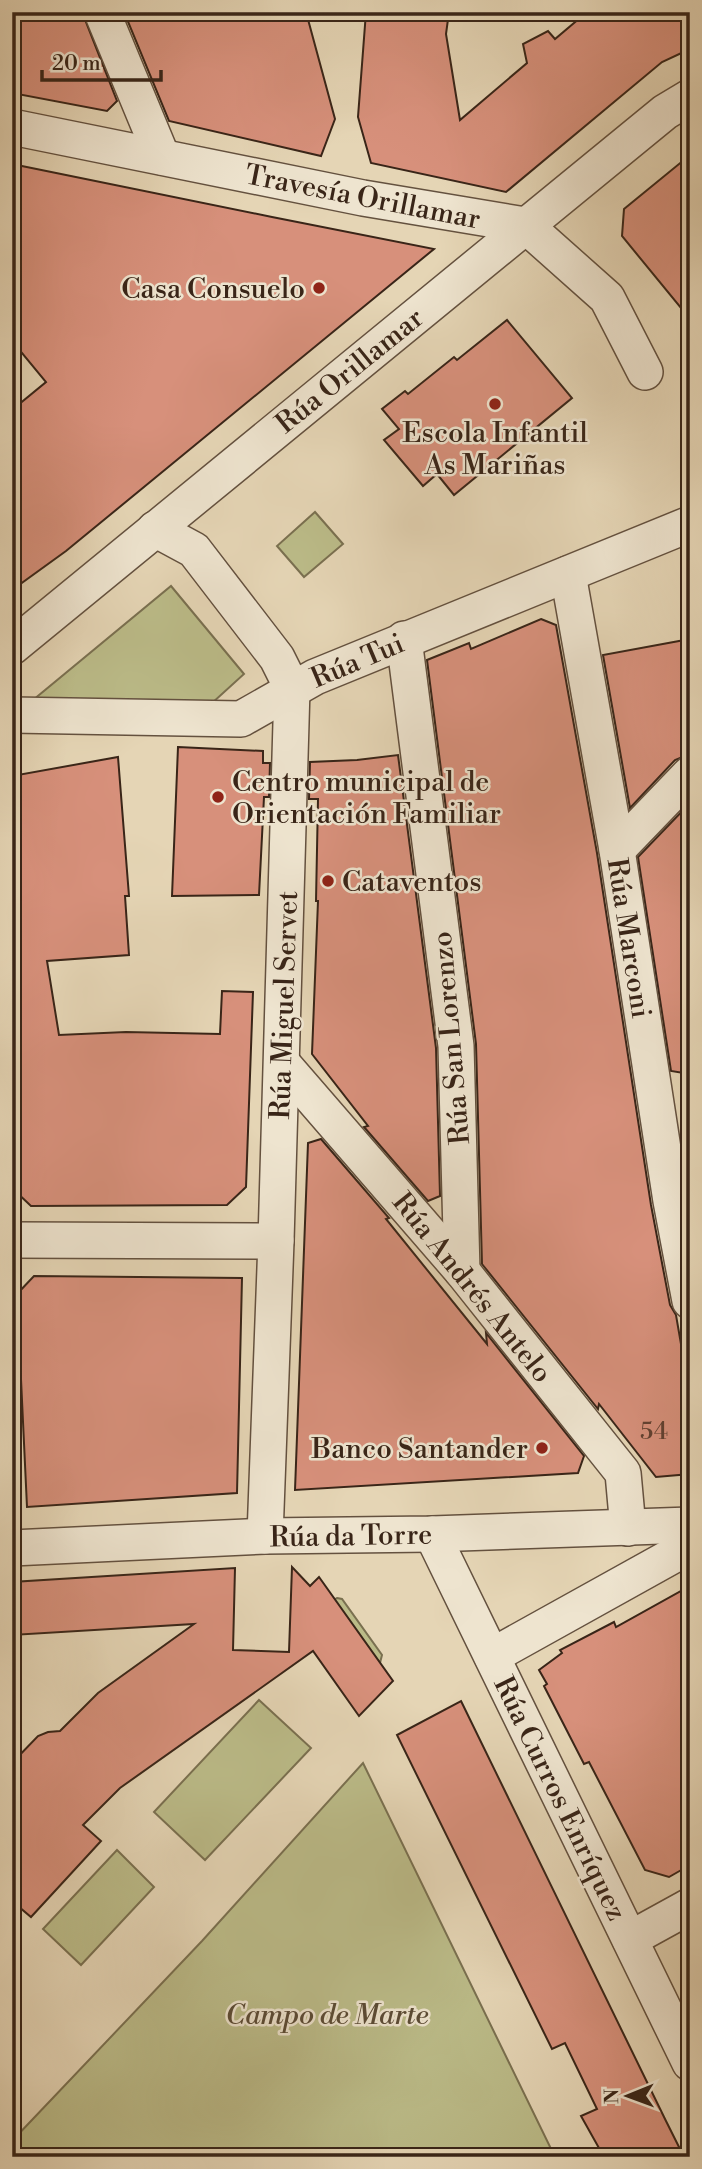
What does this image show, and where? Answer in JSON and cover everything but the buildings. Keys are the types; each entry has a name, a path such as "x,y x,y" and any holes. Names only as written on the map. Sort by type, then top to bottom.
{"street":[{"path":"103,12 162,157"},
{"name":"Rúa Orillamar","path":"12,647 525,225 665,112 690,97"},
{"name":"Travesía Orillamar","path":"12,127 363,198 525,225"},
{"path":"525,225 607,298 645,372"},
{"name":"Rúa Tui","path":"12,715 241,719 292,688 404,639 690,524"},
{"name":"Rúa Miguel Servet","path":"155,530 194,550 277,658 292,688 265,1536"},
{"name":"Rúa Marconi","path":"568,575 680,1192 690,1301"},
{"name":"Rúa San Lorenzo","path":"404,639 456,1046 462,1271"},
{"path":"617,850 690,774"},
{"name":"Rúa Andrés Antelo","path":"282,1063 462,1271 624,1473 628,1528"},
{"path":"12,1240 276,1241"},
{"name":"Rúa da Torre","path":"12,1548 265,1536 432,1534 690,1525"},
{"name":"Rúa Curros Enríquez","path":"432,1534 690,2063"},
{"path":"492,1656 690,1546"},
{"path":"630,1939 690,1906"}],"green space":[{"path":"315,512 343,544 304,577 277,546"},
{"path":"171,586 244,674 211,704 27,705"},
{"path":"342,1599 382,1655 380,1663 332,1601"},
{"path":"259,1700 311,1748 205,1860 154,1812"},
{"name":"Campo de Marte","path":"363,1763 555,2157 12,2157 12,2141 202,1941"},
{"path":"117,1850 154,1887 81,1965 43,1929"}],"place":[{"name":"Casa Consuelo","path":"319,288"},
{"name":"Escola Infantil As Mariñas","path":"495,404"},
{"name":"Centro municipal de Orientación Familiar","path":"218,797"},
{"name":"Cataventos","path":"328,881"},
{"name":"Banco Santander","path":"542,1448"}]}
